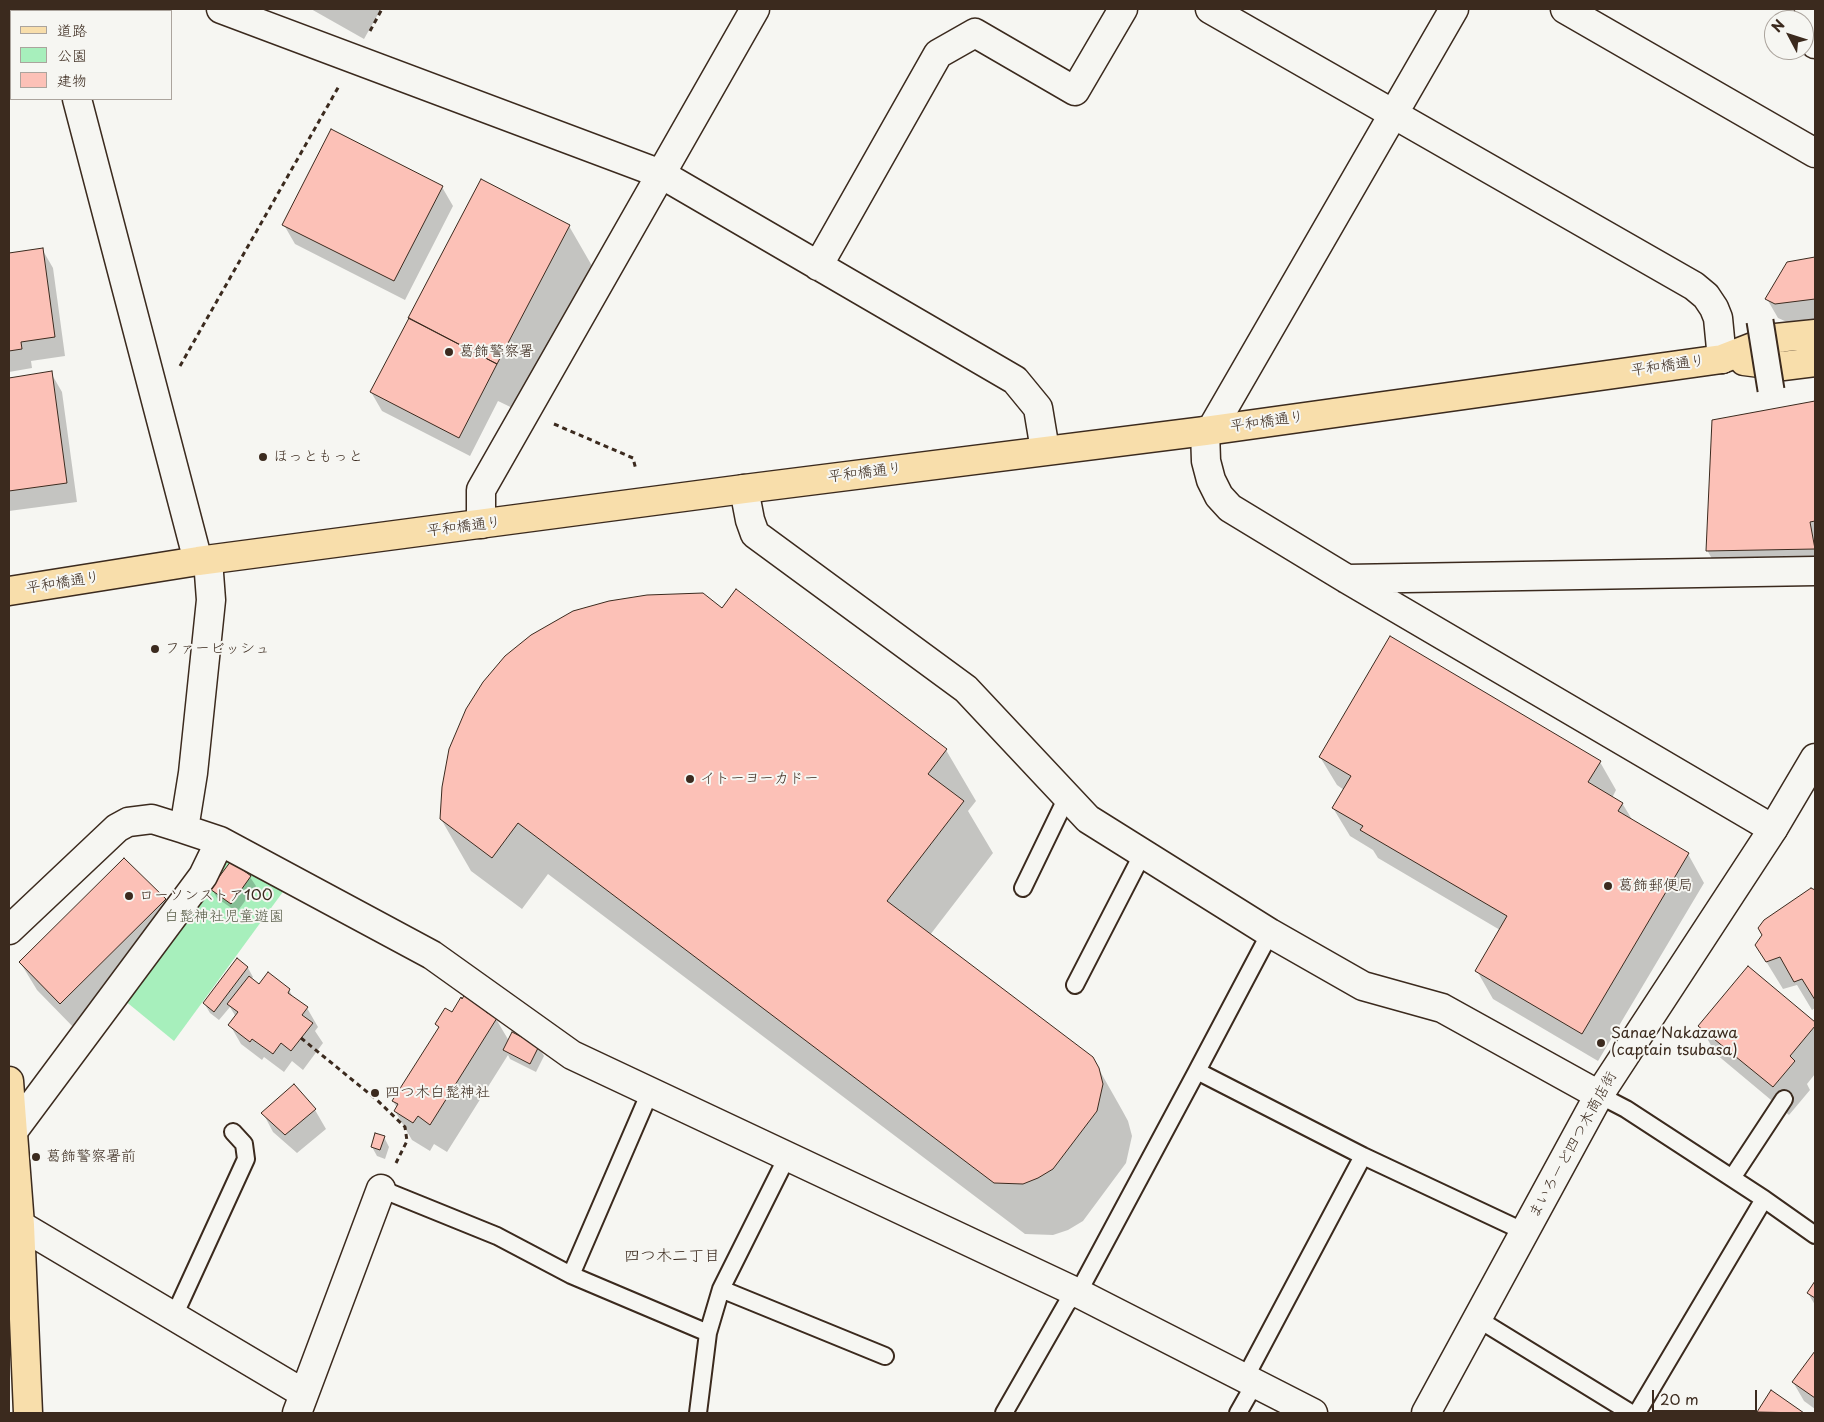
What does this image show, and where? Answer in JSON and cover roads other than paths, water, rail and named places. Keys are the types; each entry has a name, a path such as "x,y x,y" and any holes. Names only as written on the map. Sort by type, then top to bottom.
{"main road":[{"name":"平和橋通り","path":"9,591 203,561 1045,450 1208,431 1722,359 1776,338 1815,334"},
{"name":"平和橋通り","path":"1722,359 1783,366 1815,362"},
{"path":"9,1081 20,1225 28,1413"}],"street":[{"path":"221,9 661,174 1015,380 1038,408 1045,450"},
{"path":"481,524 481,490 755,9"},
{"path":"818,266 938,54 975,33 1075,91 1123,9"},
{"path":"1210,9 1694,286 1706,296 1718,318 1722,359"},
{"path":"1454,9 1208,431 1206,461 1211,480 1219,496 1230,508 1347,579 1773,829"},
{"path":"1566,9 1815,153"},
{"path":"1810,9 1815,44"},
{"path":"77,100 203,561 211,600 193,774 184,830"},
{"path":"1760,321 1771,390"},
{"path":"744,489 750,520 755,534 966,690 1088,819 1270,933 1363,986 1442,1008 1599,1096"},
{"path":"1347,579 1815,571"},
{"name":"まいろーど四つ木商店街","path":"1426,1413 1599,1096 1773,829 1815,758"},
{"path":"9,930 117,828 128,822 152,819 220,841 432,955 572,1055 1078,1293 1313,1413"},
{"path":"14,1130 203,876 220,841"},
{"path":"20,1225 174,1316 300,1403 381,1189"}],"lane":[{"path":"1023,888 1067,796"},
{"path":"1075,985 1143,853"},
{"path":"1004,1413 1067,1303 1078,1293 1270,933"},
{"path":"1196,1071 1363,1156 1525,1232"},
{"path":"571,1275 650,1092"},
{"path":"1599,1096 1626,1109 1764,1199 1815,1235"},
{"path":"1732,1178 1784,1099"},
{"path":"174,1316 246,1159 244,1144 233,1132"},
{"path":"1238,1413 1250,1381 1363,1156"},
{"path":"698,1413 708,1332 721,1289 787,1157"},
{"path":"381,1189 497,1236 571,1275 708,1332"},
{"path":"1637,1413 1764,1199"},
{"path":"721,1289 884,1356"},
{"path":"1478,1319 1631,1413"}],"place":[{"name":"葛飾警察署","path":"449,352"},
{"name":"ほっともっと","path":"263,457"},
{"name":"ファービッシュ","path":"155,649"},
{"name":"イトーヨーカドー","path":"690,779"},
{"name":"葛飾郵便局","path":"1608,886"},
{"name":"ローソンストア100","path":"129,896"},
{"name":"Sanae Nakazawa (captain tsubasa)","path":"1601,1043"},
{"name":"四つ木白髭神社","path":"375,1093"},
{"name":"葛飾警察署前","path":"36,1157"}],"district":[{"name":"四つ木二丁目","path":"672,1257"}],"park label":[{"name":"白髭神社児童遊園","path":"224,917"}]}
